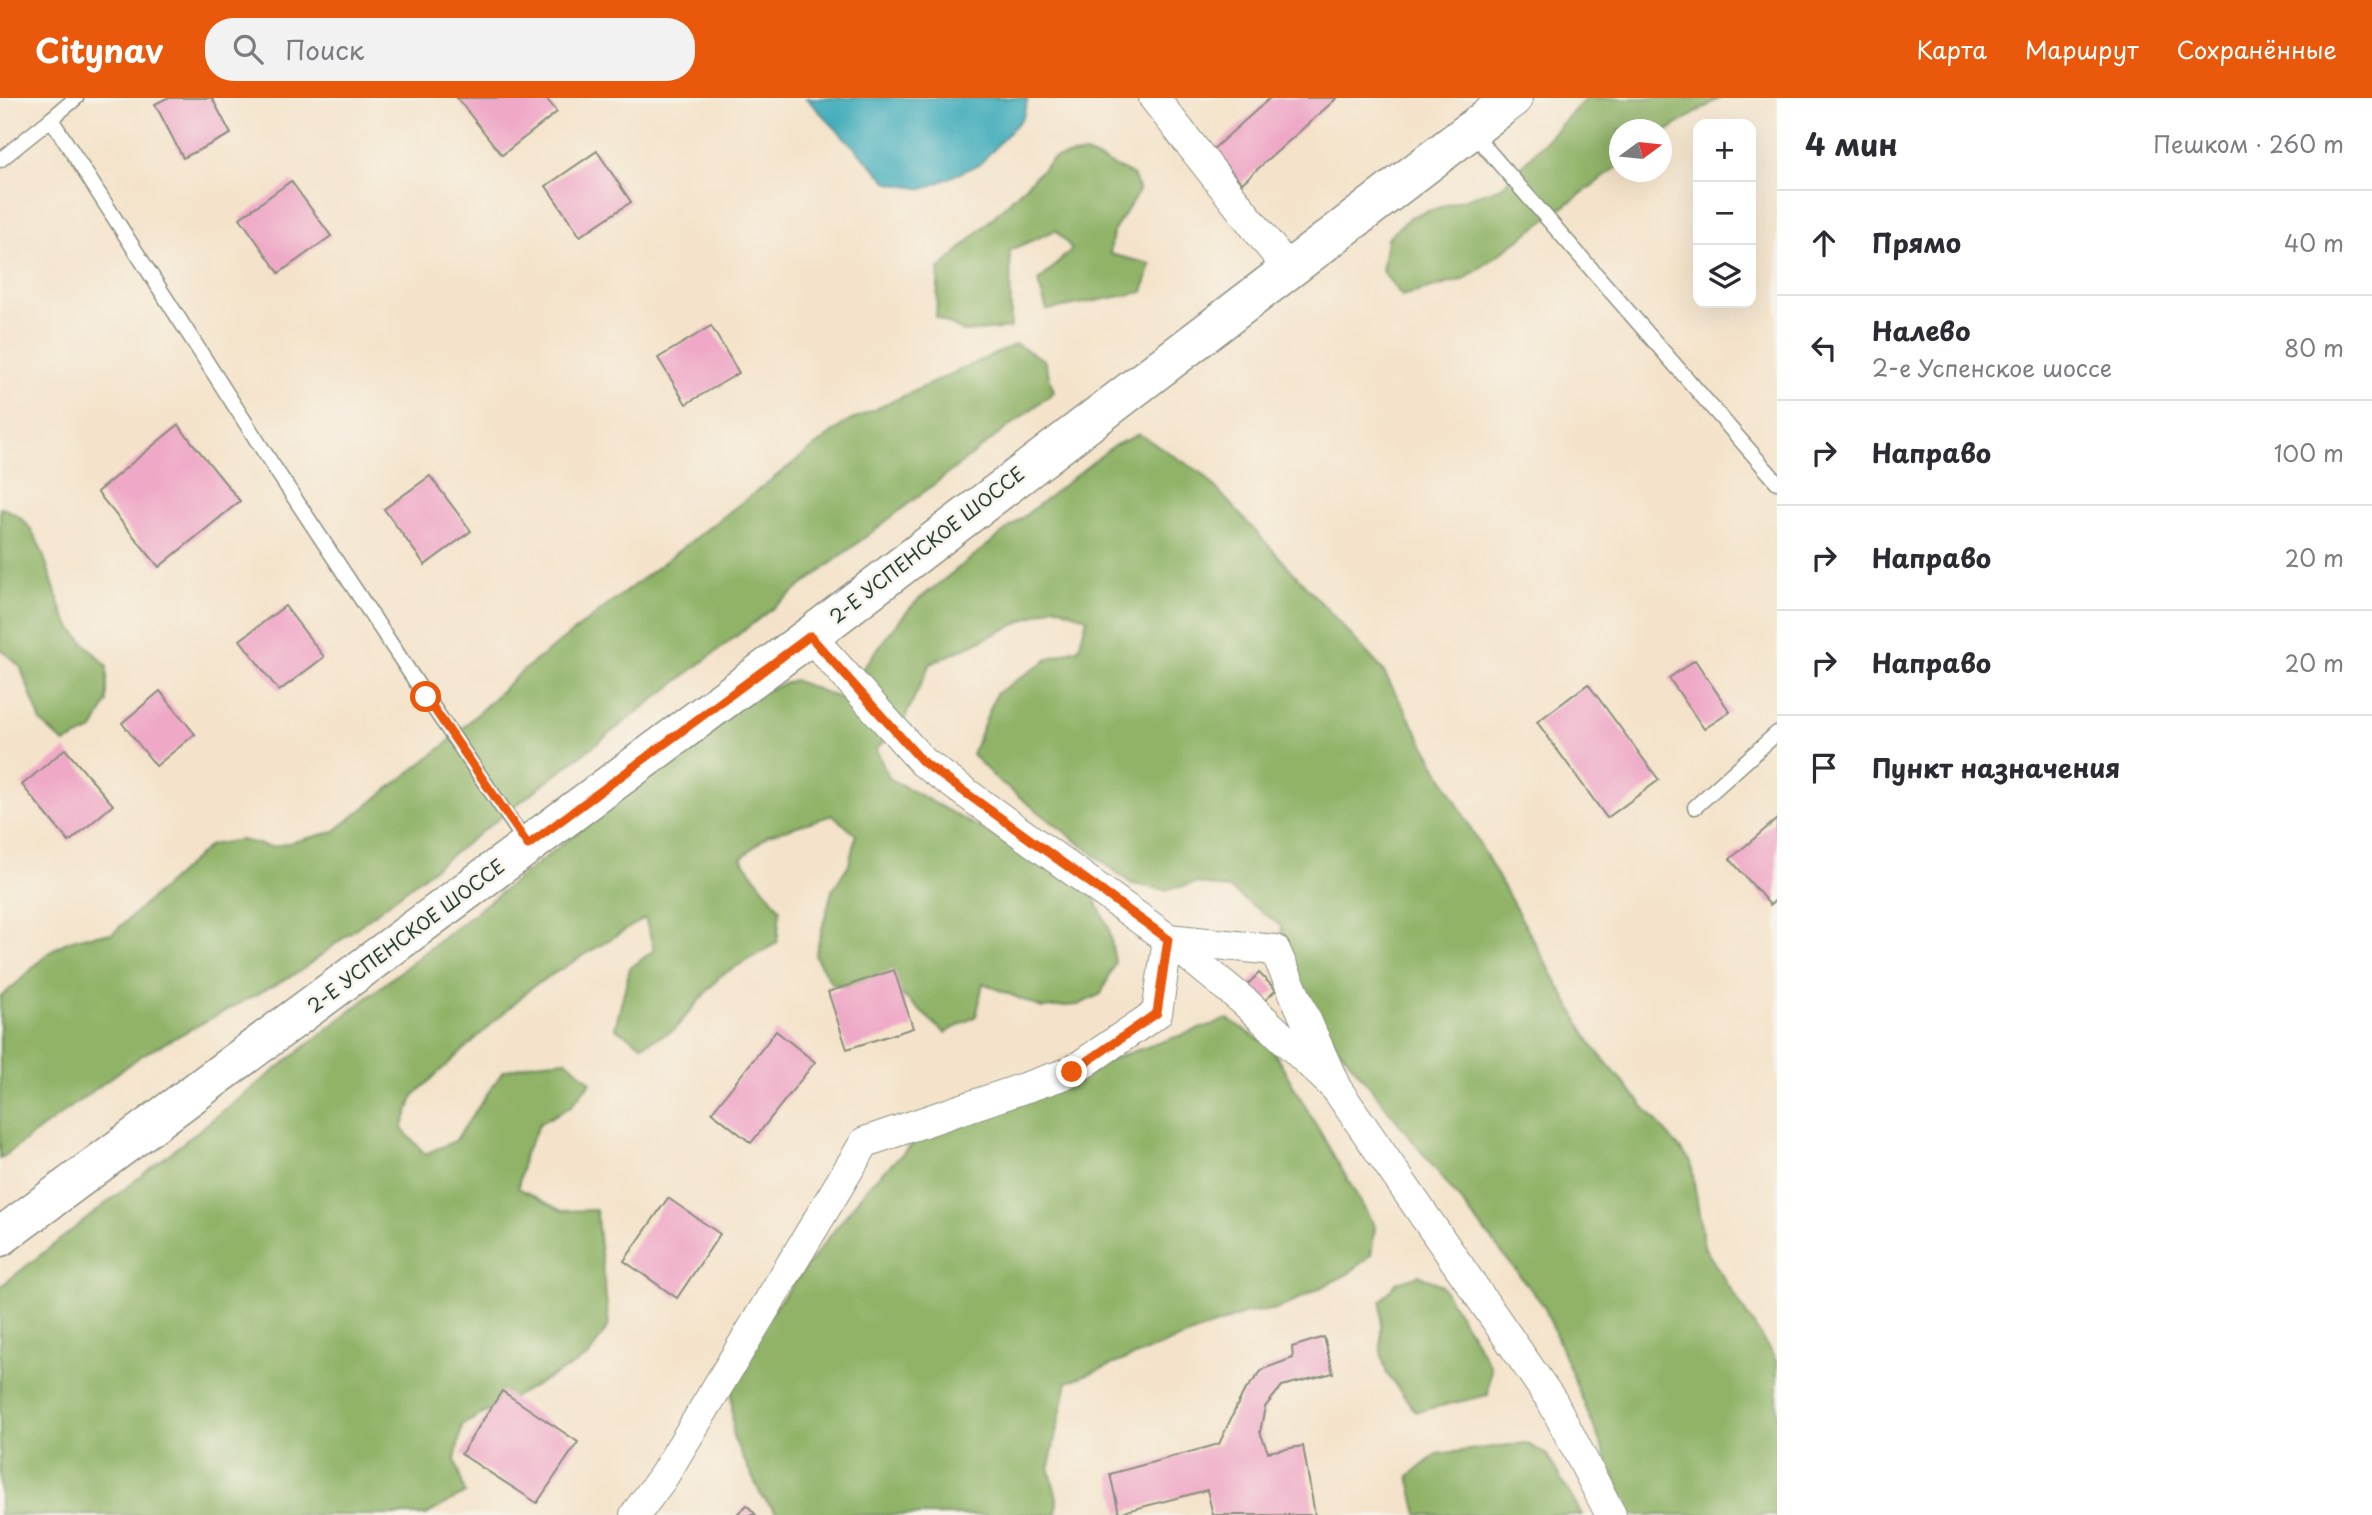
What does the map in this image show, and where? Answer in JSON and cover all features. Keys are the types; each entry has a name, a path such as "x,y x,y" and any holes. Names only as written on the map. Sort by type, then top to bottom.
{"main road":[{"name":"2-Е УСПЕНСКОЕ ШОССЕ","path":"0,1237 810,636 1287,268 1513,98"}],"street":[{"path":"1154,98 1287,268"},
{"path":"810,636 923,762 1168,939 1245,1003 1336,1088"},
{"path":"1168,939 1275,950 1336,1088 1552,1401 1611,1515"},
{"path":"635,1515 663,1477 864,1142 1072,1072 1157,1013 1168,939"}],"lane":[{"path":"0,160 76,98"},
{"path":"51,119 272,464 426,697 528,845"},
{"path":"1470,130 1777,482"},
{"path":"1695,807 1777,733"}],"green space":[{"path":"1586,98 1720,98 1672,128 1672,119 1609,119 1609,173 1465,279 1402,296 1382,271 1387,239 1410,217 1502,187"},
{"path":"1086,153 1133,175 1139,191 1113,232 1110,254 1151,264 1143,292 1047,310 1038,282 1072,249 1056,230 1010,250 1011,328 964,332 936,317 939,270 1054,158"},
{"path":"1016,344 1044,360 1054,392 299,972 142,1055 0,1159 0,997 49,953 74,939 112,934 210,845 240,840 272,847 333,832 445,745 521,672 845,423"},
{"path":"1139,434 1203,474 1382,669 1593,1047 1691,1162 1704,1247 1777,1362 1777,1515 1630,1515 1544,1306 1293,990 1281,926 1230,889 1197,883 1166,890 1132,884 995,778 972,754 996,694 1050,658 1079,648 1087,618 1055,606 930,664 902,724 876,749 889,778 1039,861 1093,896 1109,928 1115,963 1101,994 1078,1005 1042,1008 983,983 976,1016 945,1033 898,991 832,984 815,956 832,891 849,864 856,835 833,815 768,835 741,858 780,909 777,943 720,976 674,1030 642,1045 615,1028 630,968 654,950 645,918 532,987 414,1095 402,1129 425,1154 455,1141 503,1071 534,1063 566,1060 591,1082 570,1107 540,1123 524,1155 518,1188 562,1211 596,1210 609,1325 588,1357 462,1425 455,1460 465,1493 426,1515 0,1515 0,1287 750,696 794,680 839,698 918,600 1113,446"},
{"path":"0,508 15,514 27,524 36,538 67,621 80,639 107,666 107,702 93,730 64,743 41,722 20,666 0,649"},
{"path":"1228,1019 1271,1047 1375,1227 1371,1255 1348,1274 1278,1309 1246,1313 1067,1382 1049,1467 1057,1498 1056,1515 779,1515 761,1495 733,1437 731,1364 871,1183 942,1117"},
{"path":"1419,1275 1441,1285 1491,1367 1488,1395 1416,1412 1387,1374 1381,1352 1381,1301 1397,1282"},
{"path":"1526,1443 1547,1455 1582,1515 1418,1515 1409,1476 1437,1454"}],"water":[{"path":"806,98 1028,98 1023,117 980,164 924,189 889,183"}],"building":[{"path":"167,98 212,98 231,134 183,158 155,104"},
{"path":"457,98 546,98 557,112 502,155"},
{"path":"1270,98 1337,98 1242,183 1212,150"},
{"path":"597,151 631,202 580,236 546,186"},
{"path":"291,181 331,236 279,273 240,218"},
{"path":"711,326 739,373 686,404 658,358"},
{"path":"178,425 240,501 159,567 97,492"},
{"path":"430,476 471,531 425,565 384,509"},
{"path":"285,606 324,657 279,691 240,640"},
{"path":"1695,660 1730,712 1704,729 1669,678"},
{"path":"1588,684 1659,780 1607,818 1537,722"},
{"path":"160,691 195,734 156,766 122,723"},
{"path":"65,749 113,805 69,842 22,785"},
{"path":"1777,819 1777,899 1770,905 1730,859"},
{"path":"894,970 913,1028 847,1049 828,992"},
{"path":"1259,973 1276,990 1260,1005 1244,988"},
{"path":"776,1031 815,1062 751,1143 712,1112"},
{"path":"668,1198 720,1234 677,1298 624,1261"},
{"path":"1324,1337 1333,1373 1282,1386 1265,1407 1260,1432 1268,1452 1303,1446 1315,1515 1213,1515 1207,1490 1119,1513 1110,1474 1219,1444 1243,1393 1263,1369 1293,1358 1292,1347"},
{"path":"502,1391 578,1442 537,1503 461,1454"},
{"path":"747,1505 756,1515 736,1515"}],"route":[{"path":"426,697 528,845 810,636 923,762 1168,939 1157,1013 1072,1072"}]}
